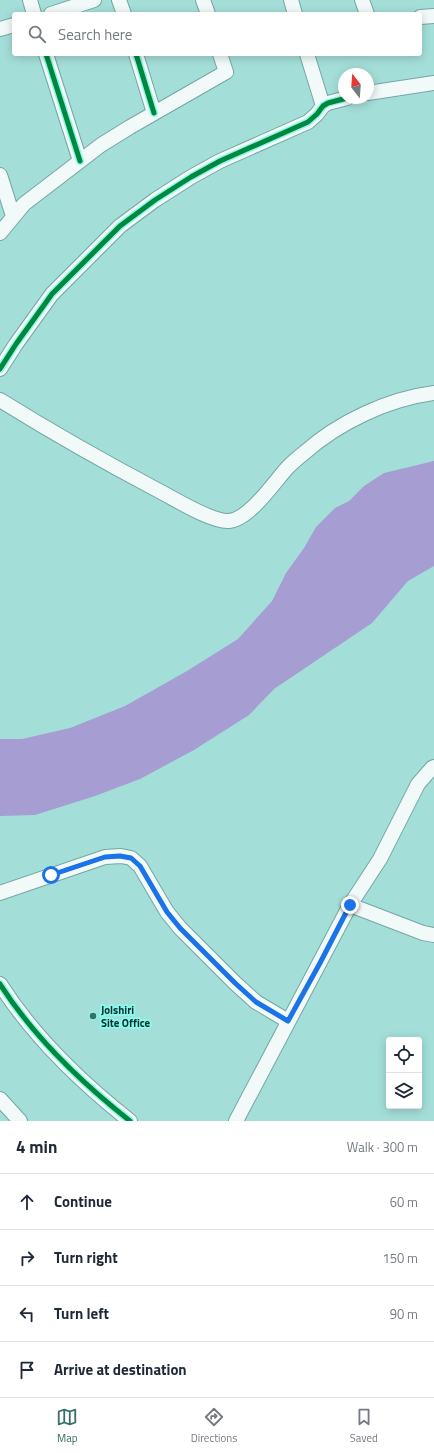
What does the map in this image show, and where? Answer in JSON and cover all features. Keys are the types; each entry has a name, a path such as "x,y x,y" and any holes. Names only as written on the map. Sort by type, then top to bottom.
{"street":[{"path":"30,0 33,12"},
{"path":"57,12 94,0"},
{"path":"119,0 123,12"},
{"path":"204,0 207,12"},
{"path":"291,0 294,12"},
{"path":"362,0 366,12"},
{"path":"422,18 434,16"},
{"path":"0,29 12,26"},
{"path":"47,56 80,161"},
{"path":"137,56 154,113"},
{"path":"0,233 24,204 101,145 226,72 221,56"},
{"path":"308,56 323,106"},
{"path":"374,92 434,83"},
{"path":"0,369 52,294 120,226 155,200 191,177 220,161 308,122 323,106 338,100"},
{"path":"0,175 13,216"},
{"path":"0,400 134,478 196,511 219,520 228,521 235,520 244,515 288,467 327,435 351,420 382,407 424,394 434,393"},
{"path":"236,1121 350,905 380,860 418,784 434,767"},
{"path":"0,893 105,857 120,856 131,858 140,866 167,912 180,928 256,1002 288,1021"},
{"path":"350,905 423,933 434,935"},
{"path":"0,984 25,1019 55,1053 130,1121"},
{"path":"0,1098 20,1121"}],"shaded area":[{"path":"434,461 434,566 408,581 372,623 274,689 249,715 194,750 140,779 95,796 35,815 0,816 0,739 22,739 70,728 125,706 187,671 238,639 272,601 286,573 304,548 316,527 335,508 349,501 364,486 384,473"}],"cycle path":[{"path":"47,56 80,161"},
{"path":"137,56 154,113"},
{"path":"0,369 52,294 120,226 155,200 191,177 220,161 308,122 323,106 338,100"},
{"path":"0,984 27,1022 59,1058 94,1091 130,1121"}],"place":[{"name":"Jolshiri Site Office","path":"93,1016"}],"route":[{"path":"51,875 105,857 120,856 131,858 140,866 167,912 180,928 256,1002 288,1021 350,905"}]}
